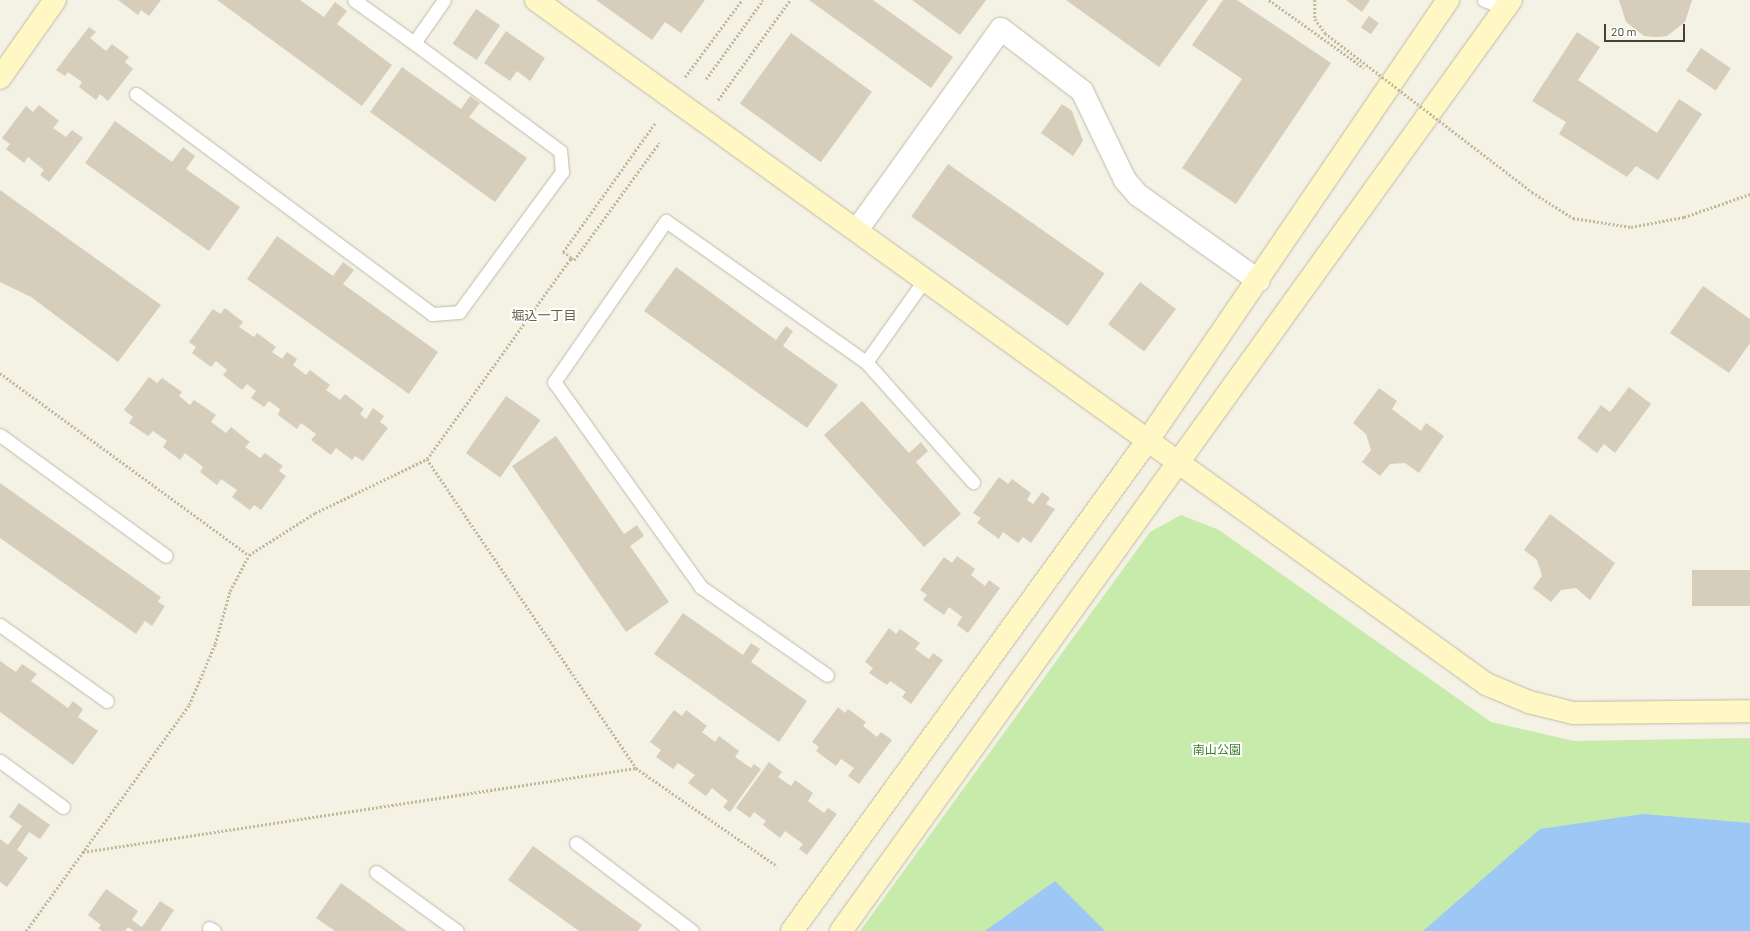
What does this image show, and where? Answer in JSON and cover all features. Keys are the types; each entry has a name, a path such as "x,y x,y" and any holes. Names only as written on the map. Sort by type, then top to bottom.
{"street":[{"path":"0,78 55,0"},
{"path":"536,0 1493,687 1529,702 1573,713 1750,711"},
{"path":"792,931 1148,440 1259,280 1448,0"},
{"path":"841,931 1505,3"},
{"path":"857,230 1001,29 1082,91 1125,180 1138,195 1259,280"}],"lane":[{"path":"136,94 432,314 459,312 562,172 560,152 354,0"},
{"path":"414,43 444,0"},
{"path":"1484,0 1505,3"},
{"path":"827,675 701,587 554,382 666,221 866,362 972,482"},
{"path":"866,362 925,279"},
{"path":"0,435 166,556"},
{"path":"0,624 107,701"},
{"path":"0,761 63,807"},
{"path":"576,843 692,931"},
{"path":"376,872 457,931"}],"path":[{"path":"684,79 742,0"},
{"path":"706,79 763,0"},
{"path":"716,103 790,0"},
{"path":"1269,0 1364,68"},
{"path":"1315,0 1315,19 1325,33 1532,192 1573,218 1631,227 1684,217 1750,194"},
{"path":"655,123 563,252 574,260 659,143"},
{"path":"26,931 189,705 215,644 230,591 249,556 315,513 427,459 571,258"},
{"path":"0,373 249,556"},
{"path":"427,459 636,768 777,866"},
{"path":"83,852 636,768"}],"green space":[{"name":"南山公園","path":"1181,515 1219,530 1491,722 1574,741 1750,738 1750,931 860,931 1150,532"}],"water":[{"path":"1643,814 1750,823 1750,931 1423,931 1540,829"},
{"path":"1055,881 1105,931 985,931"}],"building":[{"path":"118,0 161,0 149,16 141,10 138,15"},
{"path":"217,0 300,0 324,17 335,2 347,11 337,24 392,65 362,106"},
{"path":"596,0 705,0 681,33 665,22 652,40"},
{"path":"809,0 873,0 953,57 931,88"},
{"path":"912,0 986,0 960,35"},
{"path":"1066,0 1208,0 1159,67"},
{"path":"1223,0 1237,0 1331,63 1236,204 1182,168 1242,79 1192,45"},
{"path":"1346,0 1370,0 1362,12"},
{"path":"1619,0 1692,0 1685,22 1667,36 1656,37 1644,36 1626,22"},
{"path":"476,9 500,25 477,60 453,44"},
{"path":"1369,16 1379,23 1371,34 1361,27"},
{"path":"89,27 96,32 90,38 106,51 112,44 129,57 125,62 133,69 108,101 100,94 96,100 79,87 82,82 68,72 65,76 56,70"},
{"path":"506,31 545,58 530,81 517,71 510,81 484,63"},
{"path":"1577,32 1600,47 1578,80 1657,133 1679,99 1702,114 1658,180 1636,166 1627,177 1559,134 1566,122 1532,101"},
{"path":"791,33 872,92 821,162 740,103"},
{"path":"1701,48 1731,68 1716,91 1686,70"},
{"path":"402,67 461,109 470,96 480,103 469,117 527,158 495,202 370,112"},
{"path":"1062,104 1072,111 1083,141 1073,156 1041,133"},
{"path":"39,105 59,121 53,128 66,137 72,130 83,138 49,182 40,175 44,170 28,157 24,163 6,149 10,144 2,138 26,106 33,112"},
{"path":"115,121 172,162 183,147 195,156 186,169 240,207 209,251 85,163"},
{"path":"948,164 1104,274 1068,326 911,216"},
{"path":"0,190 161,305 118,362 31,297 0,282"},
{"path":"277,236 333,276 343,262 354,270 343,284 438,352 409,394 247,279"},
{"path":"676,267 776,340 786,326 793,331 783,346 838,385 807,428 644,311"},
{"path":"1140,282 1176,309 1144,351 1108,324"},
{"path":"1703,286 1750,319 1750,343 1729,373 1670,333"},
{"path":"225,308 243,322 239,327 254,337 257,333 276,347 272,352 282,359 287,352 297,359 293,365 306,375 310,370 330,385 326,390 340,400 345,394 364,409 360,414 366,419 373,408 384,416 380,422 388,428 363,461 355,456 352,460 336,448 331,455 311,440 316,434 301,423 297,429 278,415 280,409 269,401 264,407 251,398 256,391 247,384 242,390 223,375 227,370 216,361 211,367 192,353 196,347 189,342 213,309 220,314"},
{"path":"149,377 157,383 162,378 182,392 179,396 190,405 194,400 216,415 211,422 226,433 231,427 250,442 245,447 260,458 265,453 283,466 279,471 286,476 261,510 254,505 250,510 232,497 237,490 221,479 217,485 200,472 203,467 185,453 180,460 163,447 167,441 153,431 148,436 129,423 133,417 124,410"},
{"path":"1629,387 1651,404 1615,453 1604,444 1597,453 1577,438 1601,405 1610,412"},
{"path":"1379,388 1397,401 1392,409 1421,431 1426,423 1444,436 1419,473 1405,463 1390,464 1380,476 1362,462 1371,450 1366,434 1353,423"},
{"path":"506,396 540,420 500,477 466,453"},
{"path":"862,401 909,453 921,442 928,451 916,462 961,514 924,547 824,435"},
{"path":"556,436 624,534 637,525 644,536 630,546 669,602 626,632 512,466"},
{"path":"999,477 1008,484 1012,479 1031,493 1027,500 1033,504 1042,492 1050,498 1046,504 1055,509 1031,543 1023,537 1018,543 1003,532 999,539 977,523 981,518 973,513"},
{"path":"0,483 161,597 158,602 165,606 152,626 145,621 136,634 0,538"},
{"path":"1550,514 1615,563 1590,600 1576,588 1561,590 1551,602 1533,588 1542,576 1537,560 1524,550"},
{"path":"957,556 975,569 971,575 985,586 989,580 1000,588 968,633 957,625 962,617 949,607 944,615 923,600 927,595 920,590 944,557 952,563"},
{"path":"1692,570 1750,570 1750,606 1692,606"},
{"path":"683,613 743,655 751,643 760,649 751,662 807,701 779,742 654,654"},
{"path":"889,628 896,634 900,629 920,643 915,649 929,659 933,653 943,660 911,704 902,697 906,692 890,681 887,685 869,673 873,668 865,662"},
{"path":"0,661 16,672 22,664 37,674 31,681 68,708 73,701 83,709 78,717 98,731 73,765 0,712"},
{"path":"838,707 845,713 848,709 866,722 863,726 877,737 881,732 892,740 859,784 848,776 854,768 841,759 836,766 816,751 819,747 812,742"},
{"path":"674,710 682,716 686,710 707,726 702,732 715,742 719,736 739,751 735,757 751,768 754,764 761,769 730,812 723,807 728,801 712,788 706,796 688,783 695,775 678,763 673,769 656,757 661,750 650,742"},
{"path":"769,762 782,772 778,777 791,786 795,780 813,793 808,801 824,813 828,808 837,814 807,855 799,849 803,844 785,831 780,838 763,825 766,821 754,812 750,818 736,808"},
{"path":"19,803 50,825 40,839 29,832 17,850 28,858 7,887 0,882 0,839 8,845 22,826 9,817"},
{"path":"533,846 642,925 638,931 579,931 508,880"},
{"path":"341,883 407,931 335,931 316,918"},
{"path":"106,889 138,911 132,920 142,927 160,901 174,910 160,931 134,931 128,927 125,931 102,931 98,928 101,925 88,915"}],"district":[{"name":"堀込一丁目","path":"544,315"}]}
